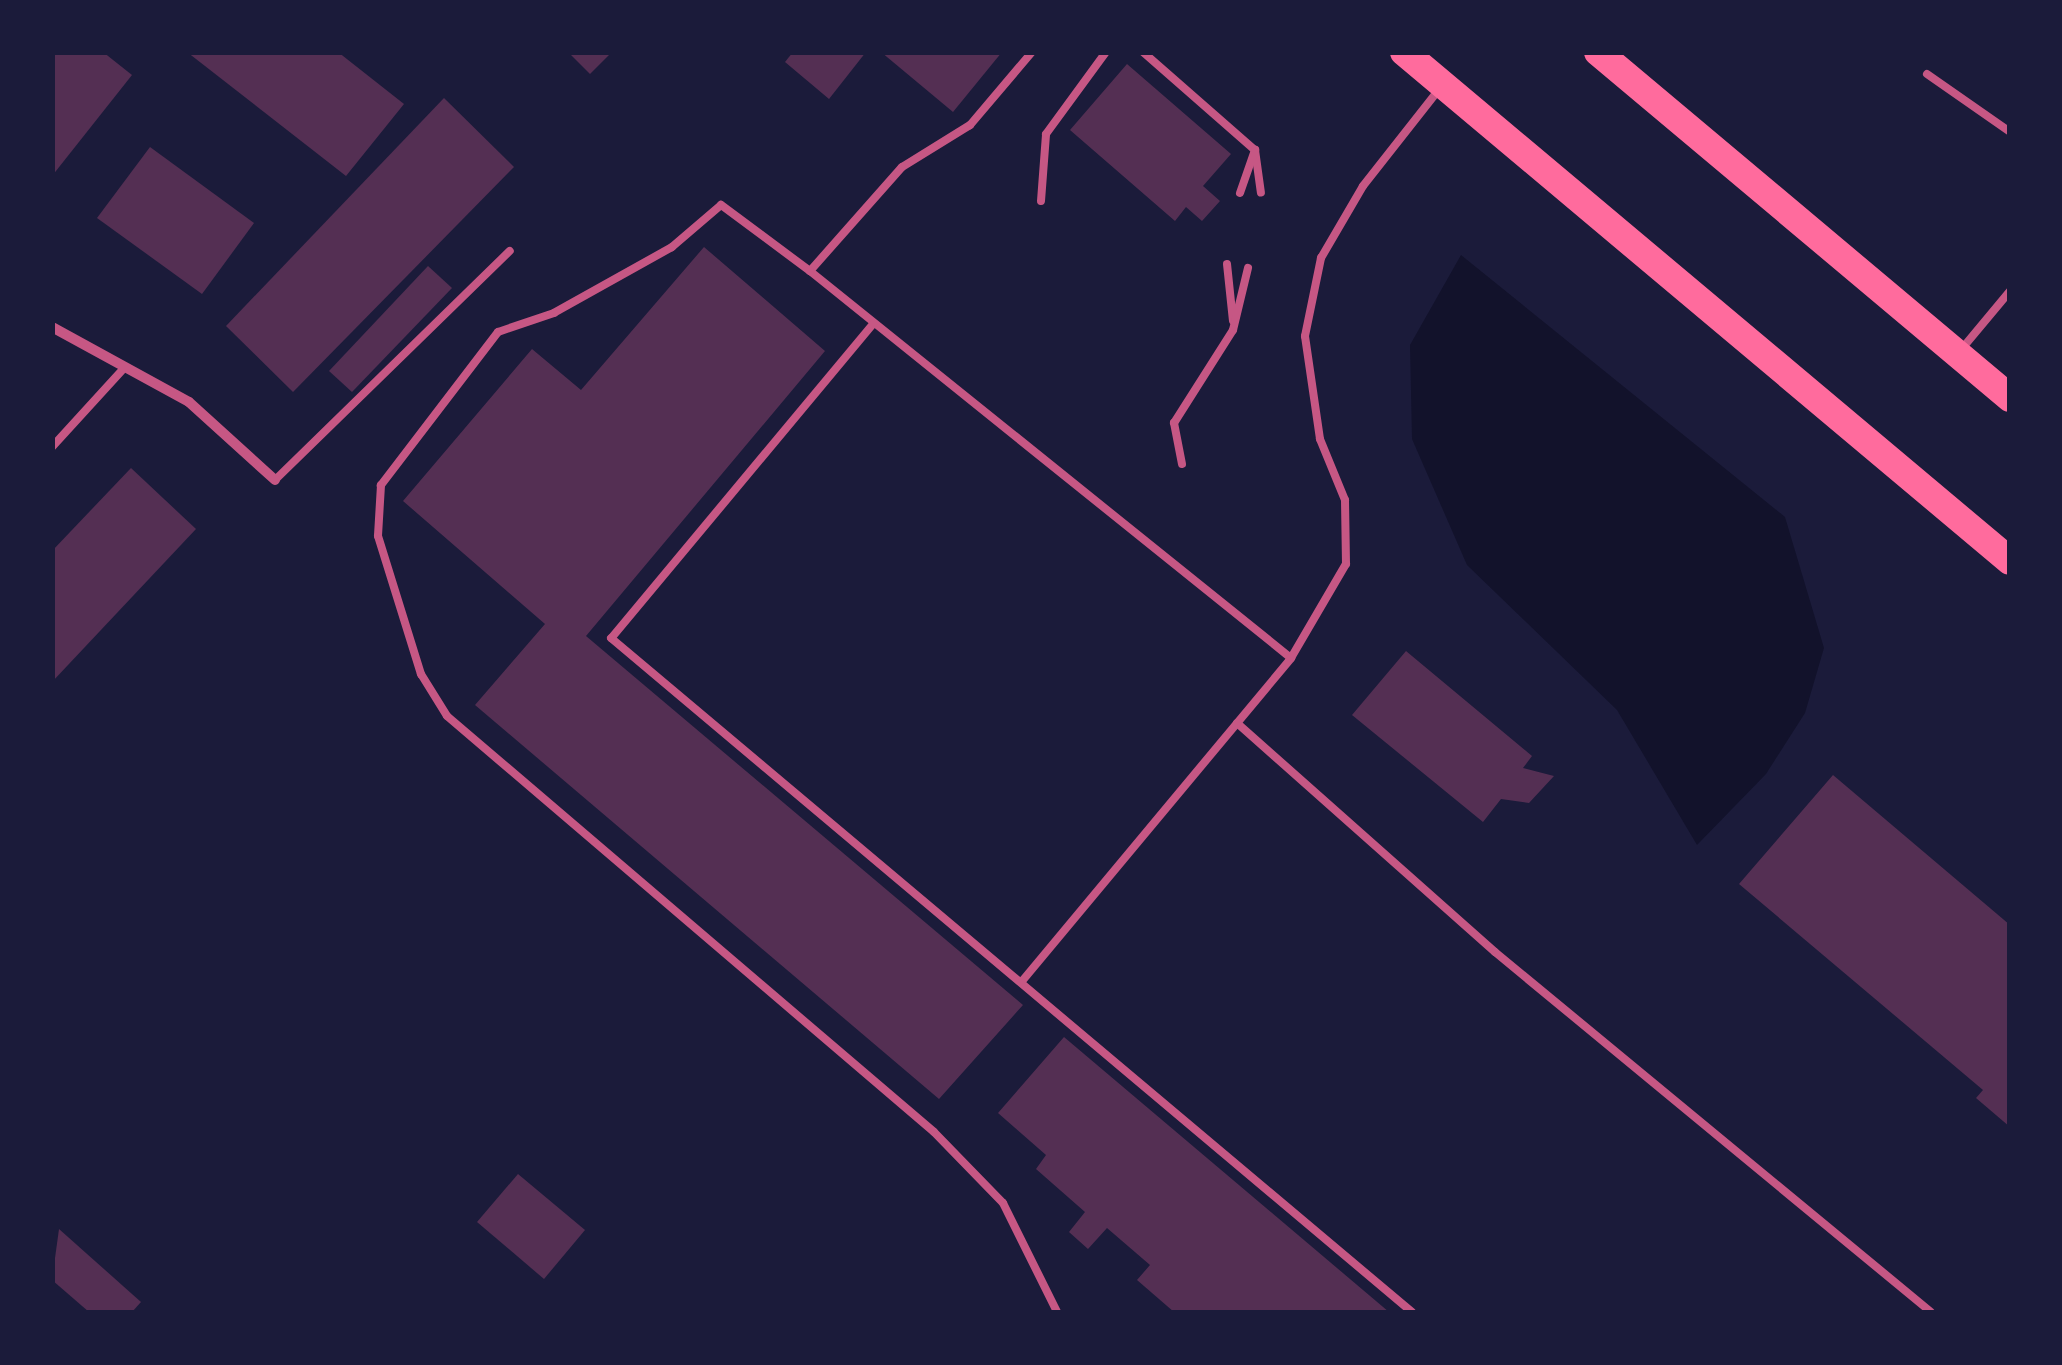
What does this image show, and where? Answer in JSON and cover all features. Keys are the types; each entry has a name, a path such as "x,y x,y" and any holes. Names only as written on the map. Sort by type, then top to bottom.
{"highway":[{"path":"1404,52 2010,562"},
{"path":"1598,52 2010,398"}],"street":[{"path":"52,327 189,402 275,480"}],"lane":[{"path":"810,271 902,167 970,125 1032,52"},
{"path":"1041,201 1046,134 1106,52"},
{"path":"1143,52 1255,150 1262,194"},
{"path":"1927,74 2010,132"},
{"path":"1023,980 1291,658 1346,564 1345,500 1320,439 1306,336 1322,258 1363,186 1443,85"},
{"path":"1240,193 1255,150"},
{"path":"1057,1312 1003,1203 934,1132 447,716 421,674 378,536 381,485 498,332 554,313 672,247 721,205 810,271 1291,658"},
{"path":"275,480 510,251"},
{"path":"1227,264 1234,330"},
{"path":"1182,464 1174,423 1234,330 1248,268"},
{"path":"1957,354 2010,291"},
{"path":"874,324 611,638 1023,980 1412,1312"},
{"path":"52,448 125,367"},
{"path":"1237,723 1495,952 1931,1312"}],"shaded area":[{"path":"1461,255 1785,517 1824,648 1805,713 1766,774 1697,845 1617,710 1467,565 1412,439 1410,345"}],"building":[{"path":"52,52 103,52 132,75 52,176"},
{"path":"187,52 338,52 404,104 346,176"},
{"path":"568,52 612,52 590,74"},
{"path":"793,52 866,52 829,99 785,62"},
{"path":"881,52 1002,52 953,112"},
{"path":"1127,64 1231,154 1203,186 1220,201 1202,221 1186,207 1175,221 1070,130"},
{"path":"444,98 514,167 293,392 226,326"},
{"path":"150,147 254,223 202,294 97,218"},
{"path":"704,247 825,351 586,636 1023,1005 939,1099 475,705 545,624 403,501 532,349 581,390"},
{"path":"428,266 452,288 352,392 329,371"},
{"path":"131,468 196,529 52,682 52,551"},
{"path":"1406,651 1532,756 1523,768 1554,776 1529,803 1501,799 1483,822 1352,715"},
{"path":"1833,775 2010,925 2010,1127 1976,1098 1983,1090 1739,884"},
{"path":"1064,1037 1389,1312 1174,1312 1137,1280 1150,1265 1107,1228 1088,1249 1069,1232 1085,1212 1036,1169 1046,1155 998,1113"},
{"path":"518,1174 585,1230 544,1279 477,1222"},
{"path":"59,1229 141,1302 132,1312 89,1312 52,1280"}]}
